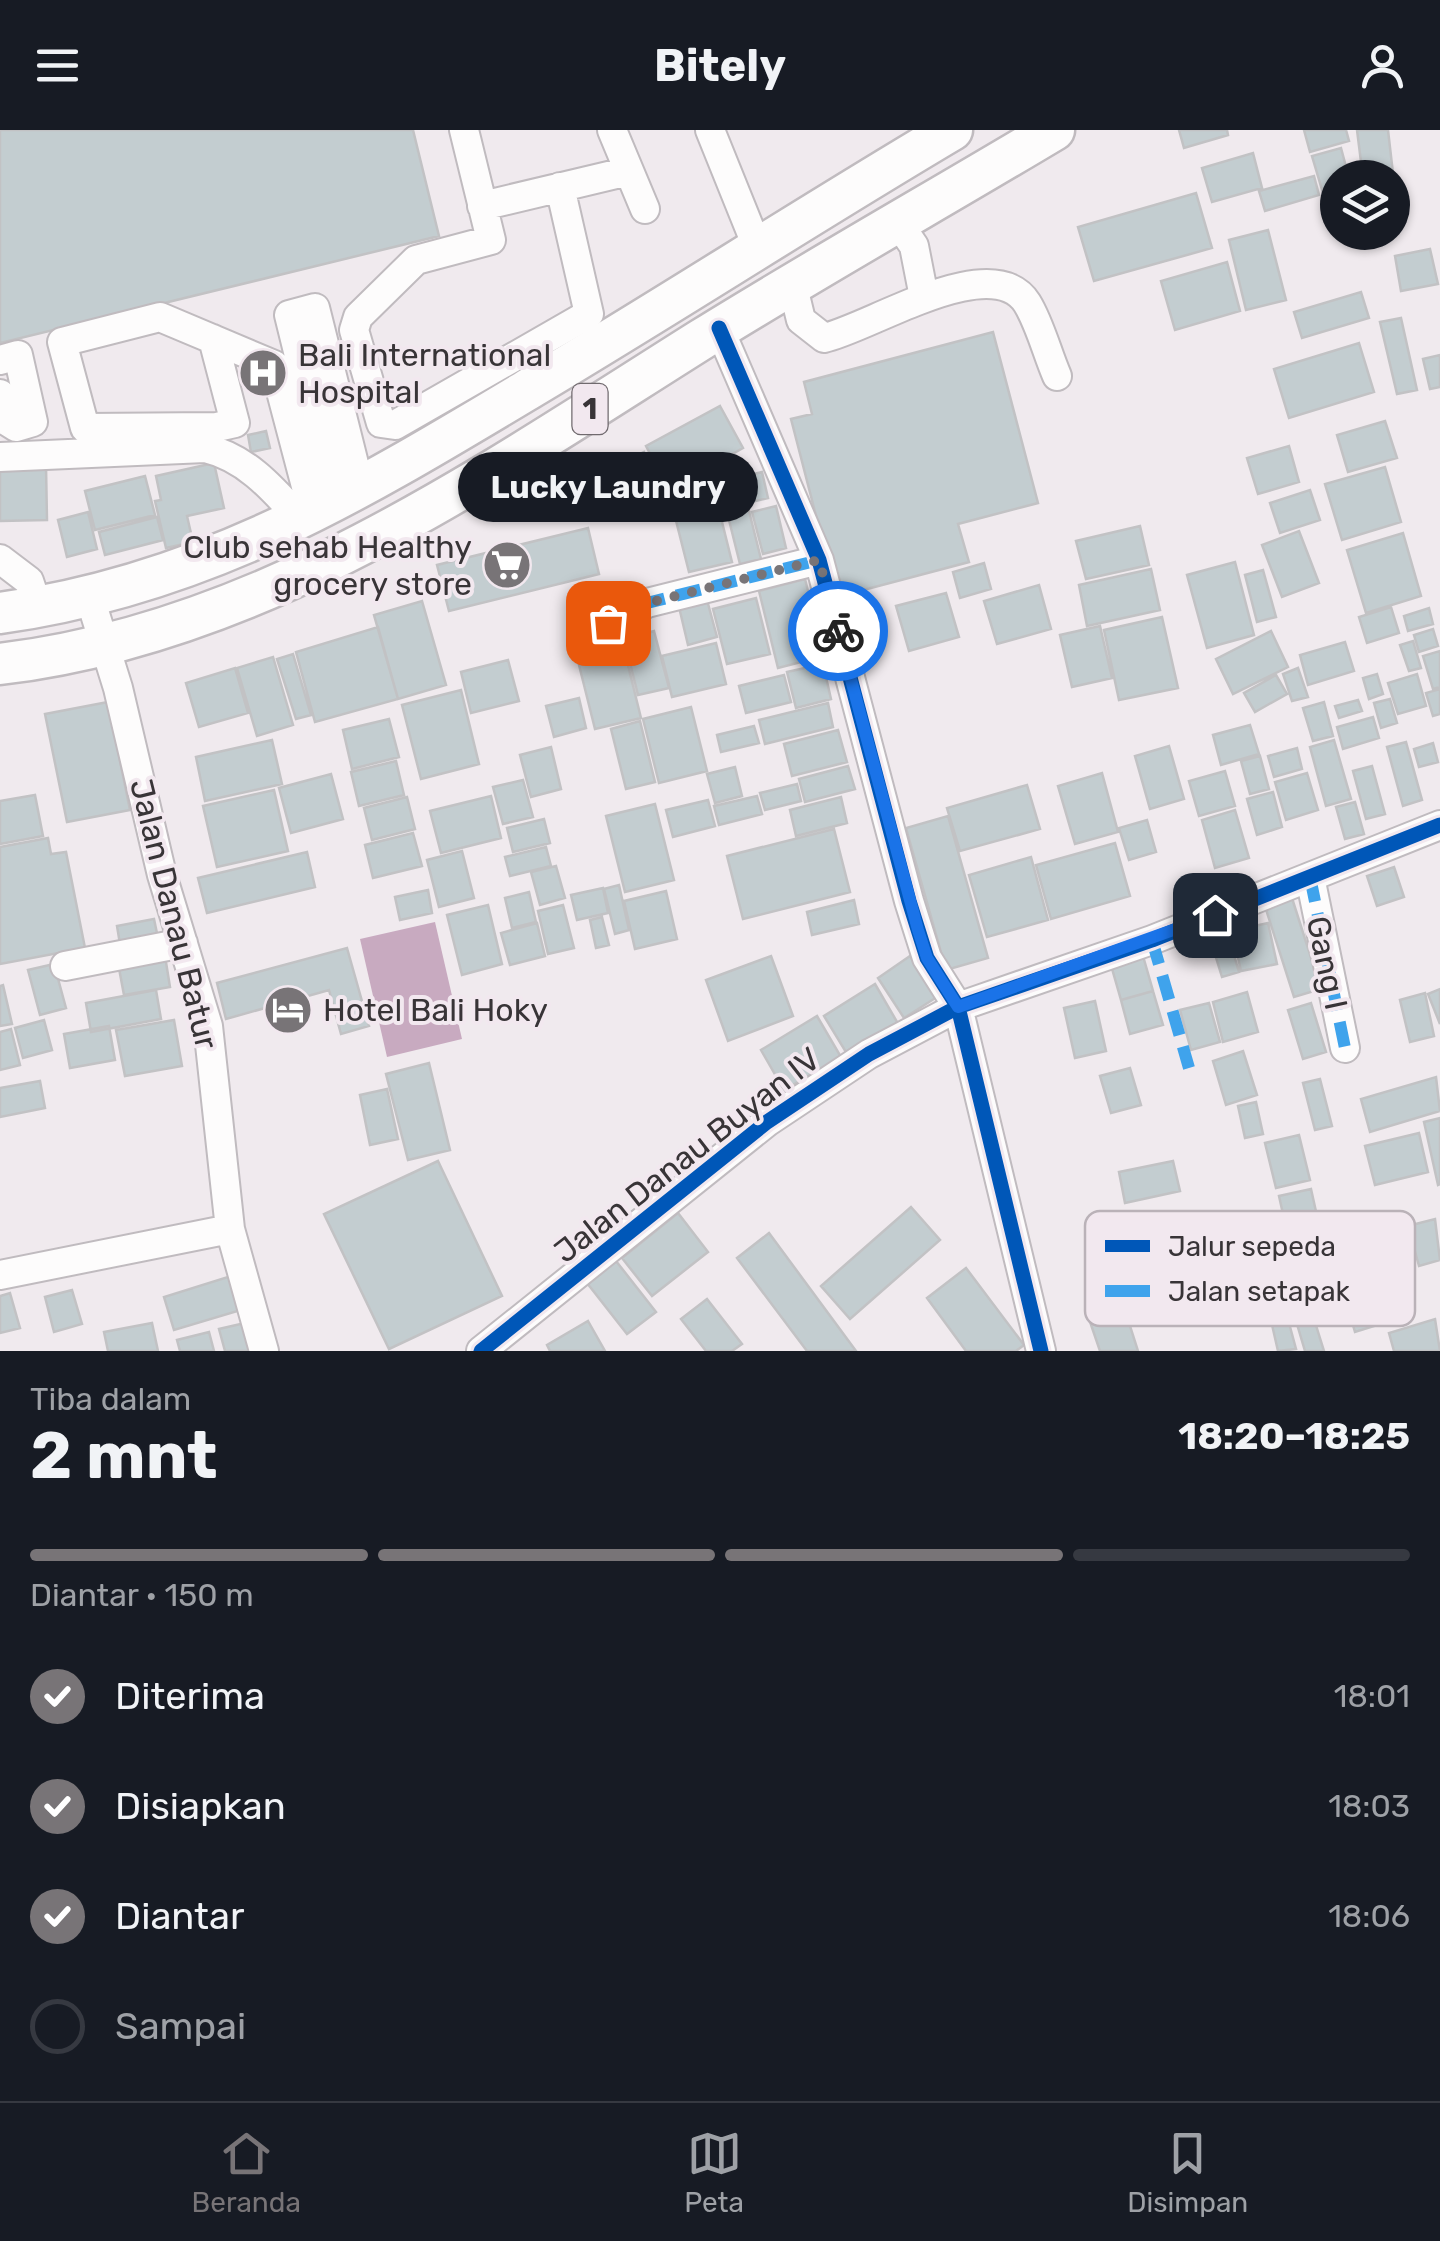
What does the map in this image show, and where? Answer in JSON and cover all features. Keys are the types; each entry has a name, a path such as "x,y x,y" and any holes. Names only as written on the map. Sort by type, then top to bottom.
{"highway":[{"name":"1","path":"19,610 90,598 206,562 327,506 952,130"},
{"name":"1","path":"0,664 106,647 281,585 462,489 720,328 1054,130"}],"street":[{"path":"464,130 491,240 416,260 358,318 354,330 381,422 394,425 589,314 560,187"},
{"path":"612,130 645,209"},
{"path":"710,130 758,249"},
{"path":"724,164 730,130"},
{"path":"482,206 630,171"},
{"path":"899,224 914,246 924,297"},
{"path":"793,287 802,320 824,338 924,297 976,285 1004,287 1026,300 1057,376"},
{"path":"315,308 327,506 289,315 315,308"},
{"path":"213,340 235,423 217,427 86,428 62,342 160,317 274,365 327,506"},
{"path":"720,328 819,560 909,901 927,958 958,1007 1041,1351"},
{"path":"0,360 18,355 24,424 22,456 205,448 225,453 263,478 327,506"},
{"path":"0,394 8,422 24,424"},
{"path":"0,559 29,581 19,610"},
{"path":"608,623 648,603 819,560"},
{"name":"Jalan Danau Batur","path":"90,598 208,1026 230,1228 264,1351"},
{"name":"Jalan Danau Buyan IV","path":"481,1351 808,1092 958,1007 1152,940 1440,825"},
{"name":"Gang I","path":"1310,877 1345,1048"},
{"path":"65,966 183,942"},
{"path":"0,1275 230,1228"}],"shaded area":[{"path":"435,922 462,1039 387,1057 360,939"}],"building":[{"path":"0,130 413,130 439,236 0,343"},
{"path":"1179,130 1227,130 1228,135 1184,148"},
{"path":"1304,130 1346,130 1349,141 1310,152"},
{"path":"1357,130 1388,130 1391,160 1361,160"},
{"path":"1341,148 1344,160 1320,160 1320,183 1312,156"},
{"path":"1253,153 1262,188 1212,202 1202,168"},
{"path":"1314,176 1319,195 1265,211 1259,191"},
{"path":"1196,193 1212,248 1094,281 1078,227"},
{"path":"1268,230 1286,300 1246,310 1229,240"},
{"path":"1430,249 1438,284 1401,291 1395,256"},
{"path":"1227,262 1240,311 1175,330 1161,281"},
{"path":"1361,292 1369,318 1302,338 1294,312"},
{"path":"1401,318 1417,390 1397,394 1380,322"},
{"path":"993,332 1038,503 958,524 969,562 837,597 791,419 812,414 804,382"},
{"path":"1359,343 1374,392 1289,418 1274,369"},
{"path":"1440,355 1440,387 1430,389 1423,359"},
{"path":"720,406 743,448 669,489 646,446"},
{"path":"1385,421 1397,458 1348,472 1337,435"},
{"path":"266,431 270,448 251,452 248,435"},
{"path":"1289,446 1299,482 1258,494 1247,458"},
{"path":"644,452 657,478 597,508 584,482"},
{"path":"214,463 224,508 187,516 193,542 166,548 155,501 161,500 156,476"},
{"path":"46,465 47,520 0,521 0,467"},
{"path":"1385,467 1401,522 1342,540 1325,484"},
{"path":"762,472 768,498 726,508 720,482"},
{"path":"145,476 155,515 95,530 85,491"},
{"path":"713,486 732,562 689,572 670,497"},
{"path":"1310,490 1320,520 1280,533 1270,503"},
{"path":"776,506 786,548 763,554 752,512"},
{"path":"748,507 761,559 740,564 727,512"},
{"path":"88,512 97,549 67,557 58,520"},
{"path":"157,517 163,540 105,555 99,532"},
{"path":"1140,526 1149,565 1086,579 1076,541"},
{"path":"588,528 599,574 449,611 437,565"},
{"path":"1299,531 1319,583 1282,597 1262,545"},
{"path":"1403,533 1421,596 1366,613 1347,550"},
{"path":"1235,562 1254,635 1207,648 1187,575"},
{"path":"984,563 991,589 960,598 953,572"},
{"path":"1151,569 1160,610 1087,626 1079,585"},
{"path":"1263,570 1276,617 1257,622 1245,575"},
{"path":"805,579 824,656 778,668 759,591"},
{"path":"1039,585 1051,629 997,644 984,601"},
{"path":"946,593 959,637 909,651 896,606"},
{"path":"756,598 770,654 727,664 713,609"},
{"path":"707,600 717,637 688,645 679,607"},
{"path":"422,601 446,685 398,699 374,615"},
{"path":"1391,607 1399,633 1367,643 1359,617"},
{"path":"1429,608 1433,624 1408,631 1404,616"},
{"path":"1162,617 1178,688 1119,700 1104,630"},
{"path":"1100,626 1112,678 1072,687 1060,635"},
{"path":"378,627 398,699 315,722 296,652"},
{"path":"1433,629 1438,646 1419,652 1414,635"},
{"path":"654,631 669,688 638,695 624,639"},
{"path":"1271,631 1288,667 1233,694 1216,659"},
{"path":"621,637 641,718 595,729 575,649"},
{"path":"1413,641 1421,668 1409,671 1400,645"},
{"path":"1345,642 1354,671 1308,685 1300,655"},
{"path":"716,643 726,684 672,697 662,656"},
{"path":"1440,651 1440,687 1433,689 1423,656"},
{"path":"293,654 311,715 296,719 277,659"},
{"path":"273,657 293,725 257,736 237,668"},
{"path":"508,660 519,701 471,713 461,672"},
{"path":"823,664 831,699 796,708 787,672"},
{"path":"235,668 248,713 199,727 186,683"},
{"path":"1298,668 1308,697 1292,701 1283,674"},
{"path":"1377,674 1383,694 1369,699 1363,678"},
{"path":"1417,674 1426,706 1398,714 1388,683"},
{"path":"784,675 791,702 746,713 739,686"},
{"path":"1276,675 1287,694 1255,712 1244,693"},
{"path":"1440,689 1440,714 1433,716 1426,693"},
{"path":"461,690 479,764 421,779 402,705"},
{"path":"579,698 586,728 554,737 546,706"},
{"path":"1390,699 1397,723 1381,728 1374,703"},
{"path":"1358,700 1362,711 1339,718 1335,706"},
{"path":"108,702 130,810 67,822 45,714"},
{"path":"1324,702 1333,736 1313,741 1303,708"},
{"path":"828,703 833,727 765,744 759,720"},
{"path":"691,707 707,771 659,783 643,719"},
{"path":"1373,717 1379,738 1343,749 1337,727"},
{"path":"389,719 399,757 352,769 343,730"},
{"path":"640,721 655,782 626,789 611,729"},
{"path":"1250,725 1259,754 1221,765 1213,735"},
{"path":"754,726 759,743 721,752 717,735"},
{"path":"838,730 847,762 792,776 784,744"},
{"path":"272,740 282,784 205,801 196,757"},
{"path":"1334,740 1351,799 1326,806 1310,747"},
{"path":"1406,742 1422,800 1403,806 1387,747"},
{"path":"1433,743 1438,762 1419,767 1414,749"},
{"path":"1169,746 1184,799 1150,809 1135,756"},
{"path":"551,747 561,789 531,797 520,755"},
{"path":"1297,748 1302,769 1274,777 1268,756"},
{"path":"1260,756 1269,789 1250,794 1241,761"},
{"path":"396,761 404,795 359,806 351,772"},
{"path":"848,766 855,789 805,802 799,779"},
{"path":"1372,766 1385,814 1366,819 1353,771"},
{"path":"735,767 742,796 715,803 707,774"},
{"path":"1225,771 1235,806 1199,816 1189,781"},
{"path":"1102,773 1118,832 1075,844 1058,786"},
{"path":"1307,773 1318,810 1286,820 1275,782"},
{"path":"331,774 343,819 291,833 279,788"},
{"path":"523,780 533,817 503,824 493,787"},
{"path":"797,784 801,801 765,810 760,793"},
{"path":"1027,785 1040,829 960,851 947,808"},
{"path":"274,790 288,851 217,867 203,806"},
{"path":"1273,792 1282,827 1257,835 1247,799"},
{"path":"35,795 43,836 0,844 0,801"},
{"path":"491,796 501,838 441,853 430,811"},
{"path":"757,796 762,814 719,825 714,806"},
{"path":"407,797 415,829 372,840 364,808"},
{"path":"841,797 847,823 796,836 790,810"},
{"path":"708,800 715,826 673,837 666,810"},
{"path":"1355,802 1364,834 1345,839 1336,807"},
{"path":"655,804 674,880 625,892 606,816"},
{"path":"1235,810 1249,858 1215,868 1202,820"},
{"path":"948,816 988,958 946,970 906,828"},
{"path":"544,819 550,843 513,852 507,828"},
{"path":"1147,820 1156,852 1129,860 1119,828"},
{"path":"834,829 850,892 743,919 727,856"},
{"path":"413,833 422,866 373,878 365,845"},
{"path":"48,838 51,854 66,852 85,948 0,964 0,847"},
{"path":"1115,843 1130,896 1051,919 1036,865"},
{"path":"546,847 551,866 510,876 505,857"},
{"path":"462,851 474,898 439,907 427,860"},
{"path":"307,852 315,887 207,913 198,878"},
{"path":"1031,857 1048,920 987,937 969,875"},
{"path":"556,866 565,898 540,905 531,872"},
{"path":"1394,867 1404,897 1377,906 1367,876"},
{"path":"619,885 629,930 615,934 604,889"},
{"path":"603,888 608,913 577,920 571,895"},
{"path":"428,890 432,913 400,920 395,897"},
{"path":"666,891 677,939 635,949 624,901"},
{"path":"529,892 536,922 512,928 505,898"},
{"path":"1291,895 1321,989 1294,997 1264,903"},
{"path":"854,900 859,924 812,935 807,912"},
{"path":"488,905 502,964 462,975 447,915"},
{"path":"563,905 574,948 548,954 538,911"},
{"path":"602,917 609,945 596,948 590,920"},
{"path":"154,919 159,943 121,950 117,926"},
{"path":"537,923 545,956 510,965 501,933"},
{"path":"1268,923 1277,964 1241,971 1232,931"},
{"path":"1227,932 1239,972 1222,977 1210,938"},
{"path":"347,948 369,1026 341,1034 329,990 226,1019 217,983"},
{"path":"165,956 170,987 124,995 118,963"},
{"path":"771,956 793,1016 728,1041 706,980"},
{"path":"910,956 937,997 904,1018 878,978"},
{"path":"1143,956 1153,991 1121,1000 1111,965"},
{"path":"54,964 66,1008 40,1015 28,970"},
{"path":"875,984 900,1027 849,1057 824,1016"},
{"path":"3,985 12,1024 0,1026 0,986"},
{"path":"1440,989 1440,1024 1428,994"},
{"path":"156,990 161,1019 91,1032 86,1003"},
{"path":"1153,991 1163,1025 1130,1034 1121,1000"},
{"path":"1247,992 1258,1032 1223,1042 1213,1002"},
{"path":"1425,993 1434,1036 1410,1042 1400,1000"},
{"path":"1095,1001 1106,1051 1075,1058 1064,1008"},
{"path":"1209,1003 1220,1042 1191,1050 1180,1010"},
{"path":"1311,1003 1326,1052 1303,1059 1288,1010"},
{"path":"817,1016 841,1057 784,1090 761,1050"},
{"path":"44,1020 52,1050 23,1058 15,1028"},
{"path":"174,1020 182,1066 125,1076 116,1030"},
{"path":"109,1026 115,1060 70,1068 64,1034"},
{"path":"11,1029 20,1065 0,1070 0,1032"},
{"path":"1243,1051 1257,1095 1226,1105 1213,1061"},
{"path":"429,1063 450,1150 408,1160 386,1074"},
{"path":"1130,1068 1141,1105 1111,1113 1100,1076"},
{"path":"1436,1077 1440,1111 1370,1132 1361,1099"},
{"path":"1320,1079 1332,1126 1315,1130 1303,1083"},
{"path":"40,1081 45,1108 0,1117 0,1088"},
{"path":"387,1089 398,1139 370,1145 360,1095"},
{"path":"1256,1102 1263,1134 1245,1138 1238,1106"},
{"path":"1440,1118 1440,1184 1438,1185 1424,1122"},
{"path":"1419,1133 1428,1172 1375,1185 1365,1146"},
{"path":"1299,1135 1310,1180 1276,1188 1265,1143"},
{"path":"438,1161 502,1296 389,1349 324,1214"},
{"path":"1173,1161 1180,1191 1125,1203 1119,1172"},
{"path":"1311,1189 1316,1211 1282,1211 1279,1196"},
{"path":"911,1207 940,1240 850,1319 821,1286"},
{"path":"678,1213 708,1252 652,1296 622,1258"},
{"path":"1435,1219 1440,1260 1419,1266 1415,1224"},
{"path":"769,1233 856,1351 807,1351 737,1258"},
{"path":"616,1261 656,1312 627,1334 587,1283"},
{"path":"966,1268 1024,1345 1016,1351 966,1351 927,1298"},
{"path":"231,1276 241,1310 174,1330 164,1297"},
{"path":"72,1290 82,1324 54,1332 45,1297"},
{"path":"10,1293 20,1328 0,1333 0,1296"},
{"path":"707,1299 742,1344 732,1351 706,1351 681,1319"},
{"path":"1435,1319 1440,1351 1394,1351 1389,1333"},
{"path":"588,1321 605,1351 550,1351 547,1345"},
{"path":"249,1322 250,1351 225,1351 219,1329"},
{"path":"152,1323 158,1351 108,1351 104,1332"},
{"path":"1091,1326 1130,1326 1138,1351 1100,1351"},
{"path":"1272,1326 1290,1326 1296,1349 1278,1351"},
{"path":"1298,1326 1316,1326 1324,1351 1305,1351"},
{"path":"1353,1326 1374,1326 1355,1332"},
{"path":"209,1332 214,1351 180,1351 177,1340"}],"marked path":[{"path":"608,623 647,603 819,560"},
{"path":"1310,877 1345,1048"},
{"path":"1152,940 1189,1068"}],"cycle path":[{"path":"719,328 819,560 909,901 927,958 958,1007 1041,1351"},
{"path":"481,1351 767,1122 869,1054 958,1007 1152,940 1440,825"}],"way so far":[{"path":"608,623 648,603 819,560 838,631"}],"place":[{"name":"Bali International Hospital","path":"263,373"},
{"name":"Club sehab Healthy grocery store","path":"507,565"},
{"name":"Lucky Laundry","path":"608,623"},
{"name":"Hotel Bali Hoky","path":"288,1010"}],"route":[{"path":"838,631 918,930 927,958 958,1007 1215,915"}]}
